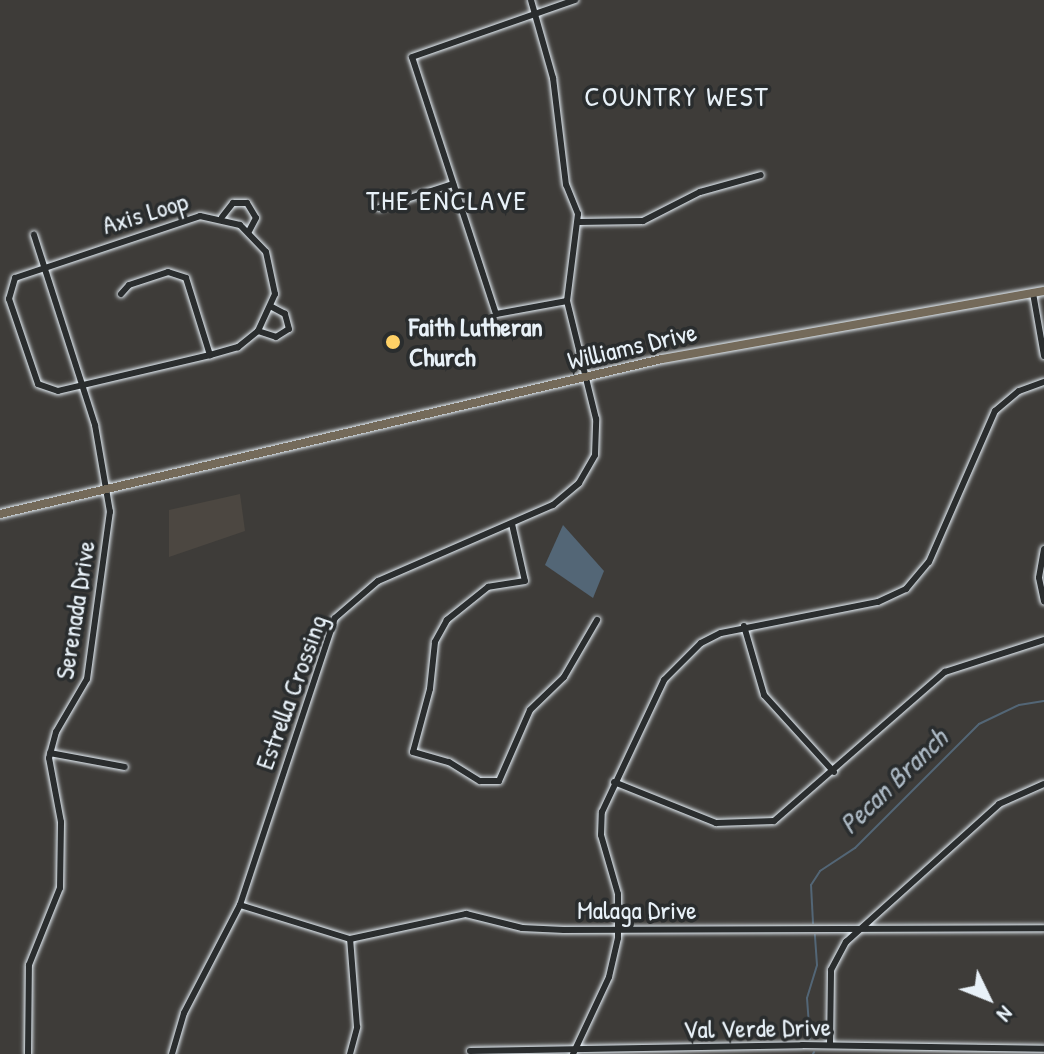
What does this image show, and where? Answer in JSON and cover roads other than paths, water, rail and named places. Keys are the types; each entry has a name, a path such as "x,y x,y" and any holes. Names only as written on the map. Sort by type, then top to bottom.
{"main road":[{"name":"Williams Drive","path":"0,514 726,346 1044,291"}],"street":[{"path":"531,0 536,17 553,78 566,185 579,222 567,301 496,314 412,57 536,17 575,0"},
{"path":"579,222 643,221 699,192 761,175"},
{"path":"379,208 453,184"},
{"path":"222,217 233,203 247,203 256,218 249,231 272,269 272,307 285,314 289,329 276,337 258,331"},
{"name":"Axis Loop","path":"249,231 222,217 187,219 18,275 8,295 34,377 51,392 238,347 258,331 272,307"},
{"name":"Serenada Drive","path":"34,235 83,386 108,491 109,518 87,679 50,753"},
{"path":"121,294 129,285 168,272 186,278 210,355"},
{"path":"1033,293 1044,356"},
{"name":"Estrella Crossing","path":"172,1054 184,1013 240,905 335,618 378,581 512,524 566,496 590,466 598,437 567,301"},
{"path":"573,1053 611,970 619,930 618,894 600,828 614,782 664,680 701,643 744,626 878,602 906,589 929,562 995,411 1019,391 1044,382"},
{"path":"512,524 525,581 488,587 447,620 435,642 430,689 413,752 449,762 480,781 499,781 530,710 564,677 597,620"},
{"path":"1044,549 1039,578 1044,601"},
{"path":"744,626 764,695 834,772"},
{"path":"614,782 706,820 755,824 781,817 945,672 1044,640"},
{"path":"28,1054 29,965 60,888 61,822 50,753 125,767"},
{"path":"830,1045 831,970 841,949 860,928 999,804 1044,784"},
{"name":"Malaga Drive","path":"240,905 350,939 466,914 522,928 1044,928"},
{"path":"350,939 357,1027 350,1054"},
{"name":"Val Verde Drive","path":"470,1051 573,1053 830,1045 1044,1049"}],"water":[{"path":"563,525 604,571 593,598 545,565"}],"waterway":[{"name":"Pecan Branch","path":"813,923 811,885 820,871 855,848 979,724 1019,705 1044,701"},
{"name":"Pecan Branch","path":"810,1039 807,998 817,965 815,935"}],"place":[{"name":"Faith Lutheran Church","path":"393,342"}],"district":[{"name":"COUNTRY WEST","path":"677,96"},
{"name":"THE ENCLAVE","path":"447,200"}]}
